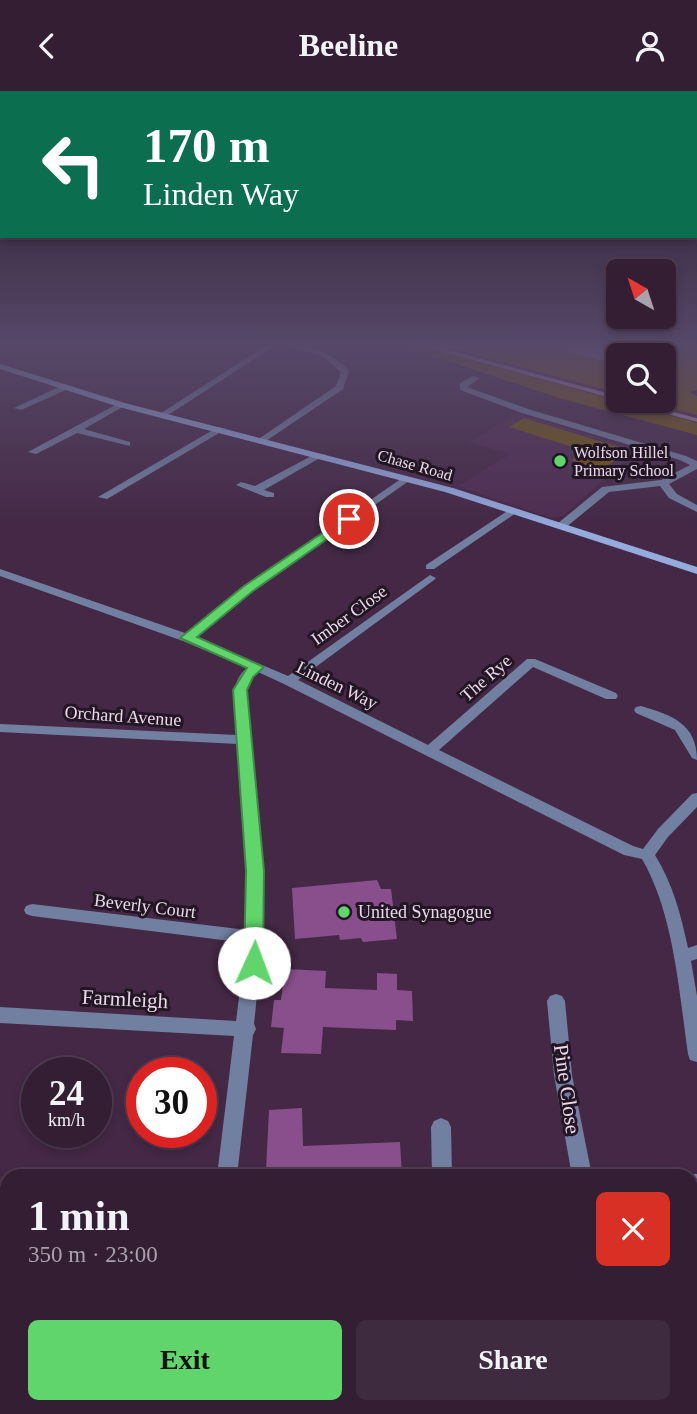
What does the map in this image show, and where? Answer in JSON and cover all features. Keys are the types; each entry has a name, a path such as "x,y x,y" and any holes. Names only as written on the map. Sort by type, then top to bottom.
{"street":[{"path":"33,452 119,407"},
{"name":"Chase Road","path":"129,407 408,478 697,571"},
{"path":"162,415 175,407"},
{"path":"263,440 311,407"},
{"path":"512,407 683,458 697,465"},
{"path":"103,497 220,429"},
{"path":"76,430 127,444"},
{"path":"256,490 320,455"},
{"path":"561,526 606,489 663,483 697,465"},
{"path":"187,638 249,589 408,478"},
{"path":"663,483 673,496 697,509"},
{"path":"241,485 270,495"},
{"name":"Imber Close","path":"289,681 512,511"},
{"name":"Linden Way","path":"0,572 187,638 257,667 606,839 647,855"},
{"name":"The Rye","path":"430,750 531,661 611,695"},
{"path":"228,1169 247,1029 255,938 255,871 240,690 247,674 257,667"},
{"path":"641,710 680,727 697,755"},
{"name":"Orchard Avenue","path":"0,728 245,740"},
{"path":"697,798 663,833 647,855 659,870 689,955 697,1054"},
{"name":"Beverly Court","path":"32,911 255,938"},
{"name":"Pine Close","path":"556,1001 563,1075 581,1169"},
{"name":"Farmleigh","path":"0,1015 247,1029"},
{"path":"441,1127 442,1169"}],"shaded area":[{"path":"676,407 697,407 697,415 676,409"},
{"path":"676,409 697,415 697,423 661,413 676,413"},
{"name":"Wolfson Hillel Primary School","path":"518,413 638,449 563,516 551,518 458,486 510,454 469,442"},
{"path":"615,413 661,413 697,423 697,435"},
{"path":"524,418 629,450 602,470 571,460 579,455 571,452 576,448 509,427"}],"building":[{"name":"United Synagogue","path":"377,880 381,889 391,889 397,939 363,942 361,938 340,940 339,935 295,939 292,888"},
{"path":"285,969 326,971 325,988 377,990 377,973 397,974 397,990 412,991 413,1021 396,1020 396,1030 323,1027 321,1054 281,1053 284,1028 271,1027 274,1000 281,1000"},
{"path":"302,1108 303,1146 400,1142 402,1169 266,1169 269,1110"}],"railway":[{"path":"671,413 697,420"}],"place":[{"name":"Wolfson Hillel Primary School","path":"560,461"},
{"name":"United Synagogue","path":"344,912"}],"route":[{"path":"254,963 255,871 240,690 247,674 257,667 187,638 249,589 349,519"}]}
